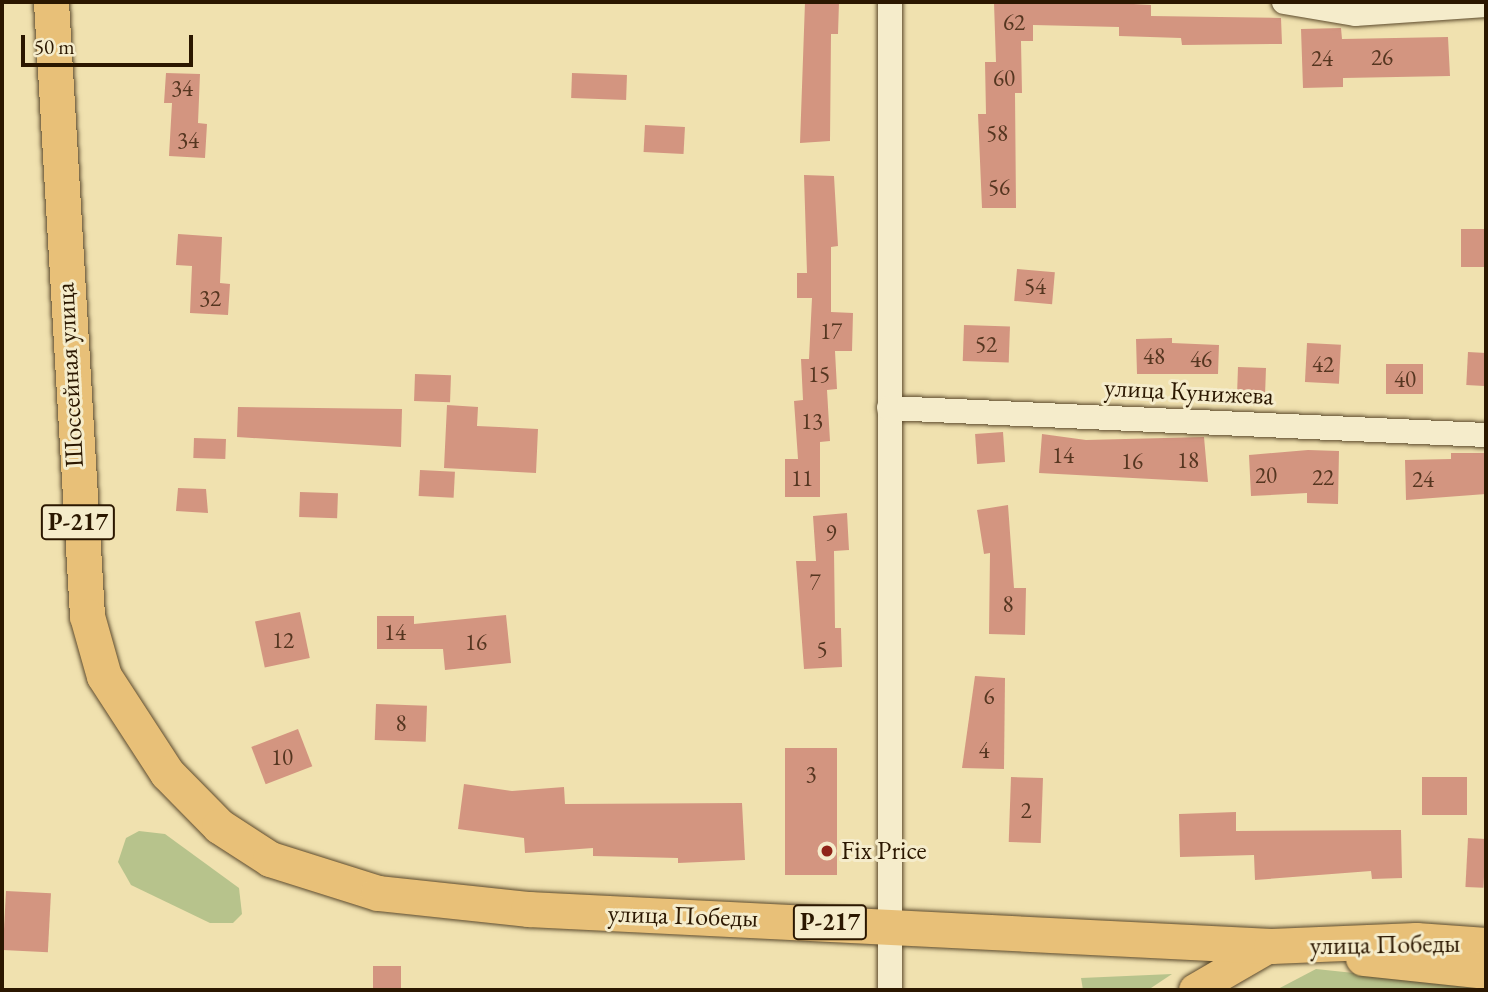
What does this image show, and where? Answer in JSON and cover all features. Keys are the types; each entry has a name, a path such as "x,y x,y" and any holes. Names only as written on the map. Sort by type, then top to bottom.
{"highway":[{"name":"Шоссейная улица","path":"51,2 79,554 87,616 104,676 167,773 219,826 270,859 378,893"},
{"name":"улица Победы","path":"378,893 528,909 1277,946 1486,971"},
{"name":"улица Победы","path":"1277,946 1416,940 1486,945"}],"main road":[{"path":"1195,990 1277,946"}],"street":[{"path":"890,2 886,873 892,925 890,990"},
{"path":"1284,2 1355,14 1486,5"},
{"name":"улица Кунижева","path":"889,408 1486,435"}],"green space":[{"path":"139,831 165,834 239,888 242,914 233,923 210,923 131,885 118,862 126,838"},
{"path":"1316,969 1486,987 1486,990 1276,990"},
{"path":"1172,974 1148,990 1083,990 1081,978"}],"building":[{"path":"805,2 839,2 838,34 831,34 830,141 800,143"},
{"path":"1098,2 1151,5 1151,16 1281,18 1282,44 1182,45 1181,38 1119,36 1119,27 1033,25 1033,41 1021,41 1022,93 1015,93 1016,208 982,208 978,114 986,114 985,62 996,62 994,3"},
{"path":"1341,28 1342,39 1448,37 1450,76 1343,78 1343,87 1303,88 1301,29"},
{"path":"166,73 200,74 198,123 207,124 205,158 169,156 172,103 164,103"},
{"path":"572,73 627,75 626,100 571,98"},
{"path":"645,125 685,127 684,154 644,152"},
{"path":"804,175 834,176 838,246 831,247 831,312 853,313 852,351 835,351 837,389 827,390 830,441 820,442 820,497 785,497 785,459 798,459 794,401 803,400 801,359 809,359 812,298 797,298 797,273 807,273"},
{"path":"1461,229 1486,229 1486,267 1461,267"},
{"path":"178,234 222,237 220,283 230,284 228,315 190,313 192,266 176,265"},
{"path":"1017,269 1055,272 1052,304 1014,301"},
{"path":"964,325 1010,327 1009,363 963,361"},
{"path":"1172,338 1172,343 1219,345 1218,374 1137,374 1136,339"},
{"path":"1307,343 1341,345 1339,384 1305,382"},
{"path":"1468,352 1486,353 1484,386 1466,385"},
{"path":"1386,364 1423,364 1423,394 1386,394"},
{"path":"1238,367 1266,368 1265,404 1237,403"},
{"path":"415,374 451,375 450,402 414,401"},
{"path":"447,405 478,407 477,426 538,429 536,473 444,468"},
{"path":"238,407 402,409 401,447 237,437"},
{"path":"1003,432 1005,462 977,464 975,434"},
{"path":"1042,434 1086,440 1204,437 1208,482 1039,473"},
{"path":"194,438 226,439 225,459 193,458"},
{"path":"1308,450 1339,451 1338,504 1307,503 1307,493 1251,496 1249,455"},
{"path":"1451,453 1486,453 1486,494 1406,500 1405,460 1451,459"},
{"path":"420,470 455,472 454,498 419,496"},
{"path":"178,488 206,489 208,513 176,511"},
{"path":"300,492 338,493 337,518 299,517"},
{"path":"1008,505 1014,588 1026,588 1025,635 989,634 990,553 984,554 977,510"},
{"path":"847,513 849,550 834,551 835,628 841,628 842,667 804,669 796,561 816,561 813,516"},
{"path":"300,612 310,658 265,668 255,622"},
{"path":"506,615 511,663 445,670 443,649 377,649 377,616 414,616 414,624"},
{"path":"975,676 1005,678 1004,769 962,768"},
{"path":"376,704 427,706 426,742 375,740"},
{"path":"298,729 312,766 266,784 251,747"},
{"path":"785,748 837,748 837,875 785,875"},
{"path":"1011,777 1043,778 1041,843 1009,842"},
{"path":"1422,777 1467,777 1467,815 1422,815"},
{"path":"464,784 512,791 564,787 565,804 742,803 745,860 678,863 678,858 593,856 593,848 525,853 524,838 458,829"},
{"path":"1236,812 1236,831 1401,830 1402,878 1372,879 1371,871 1255,880 1254,855 1180,857 1179,814"},
{"path":"1468,838 1486,839 1483,888 1465,887"},
{"path":"6,891 51,893 48,952 3,950"},
{"path":"373,966 401,966 401,990 373,990"}],"place":[{"name":"Fix Price","path":"827,851"}]}
